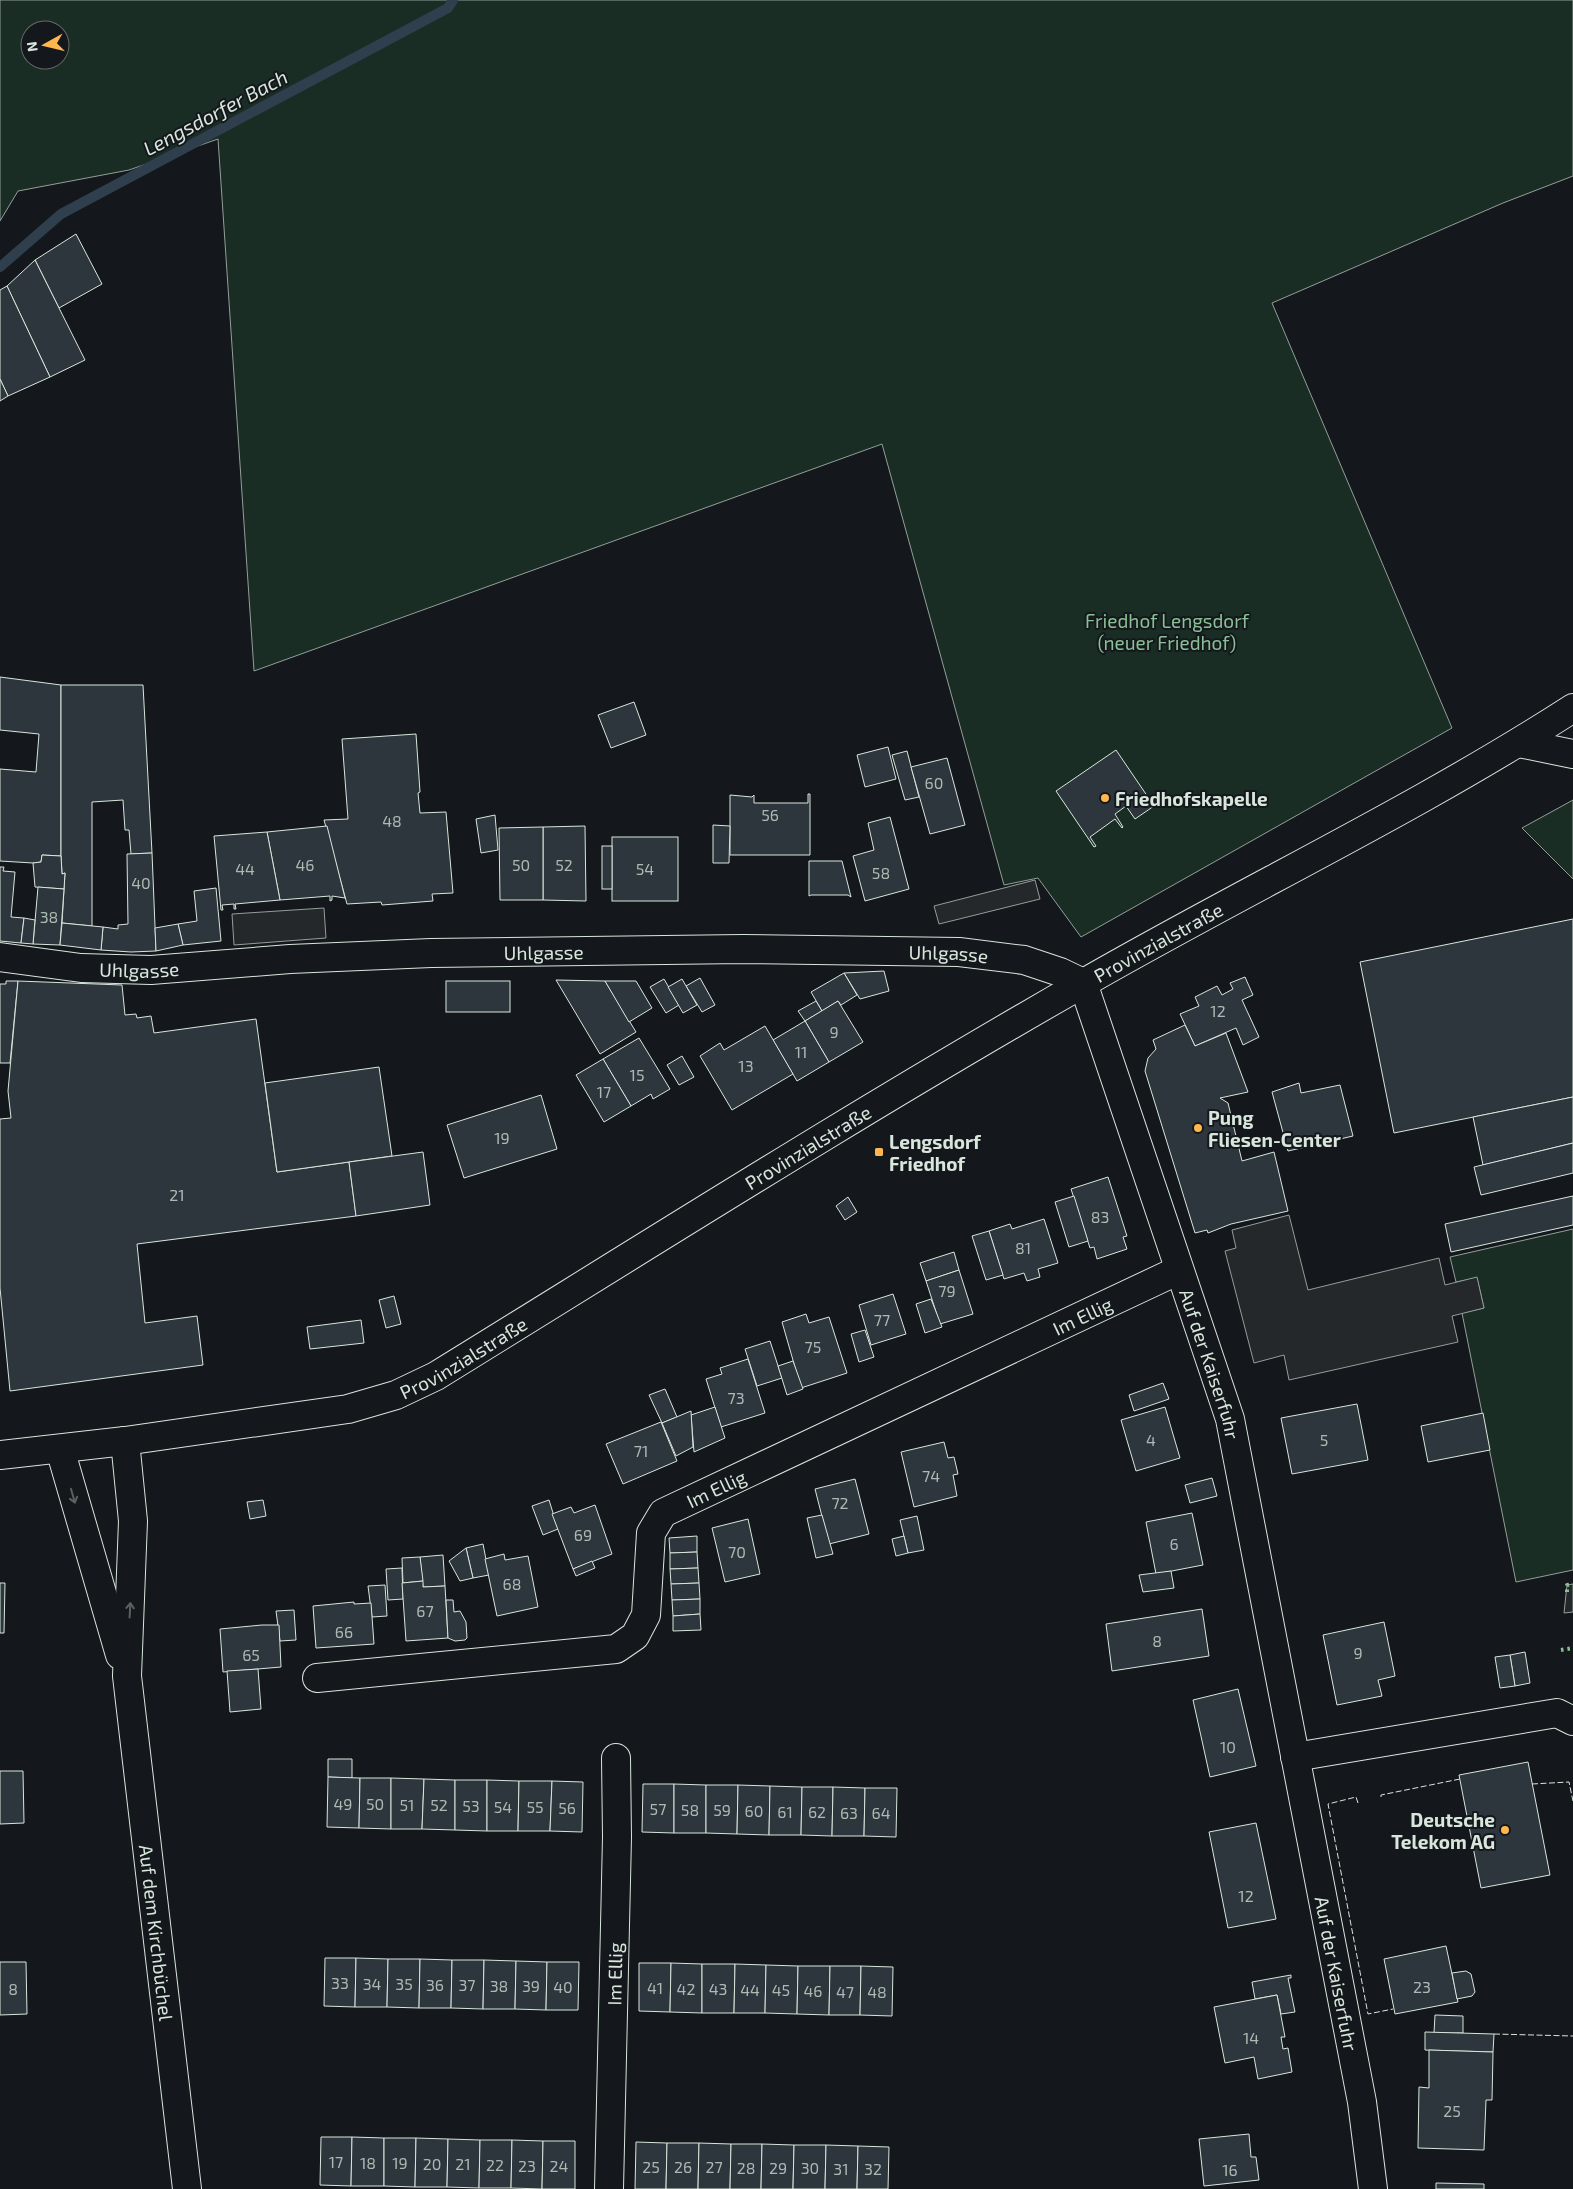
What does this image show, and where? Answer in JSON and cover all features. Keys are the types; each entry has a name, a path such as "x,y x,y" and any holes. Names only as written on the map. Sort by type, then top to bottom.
{"street":[{"name":"Provinzialstraße","path":"0,1455 125,1442 348,1409 404,1391 436,1376 756,1178 1083,983 1316,857 1519,743 1573,708"},
{"path":"1519,743 1573,754"},
{"name":"Uhlgasse","path":"0,958 81,968 152,970 290,959 431,953 733,950 923,951 959,952 1024,960 1060,972 1083,983"},
{"name":"Auf der Kaiserfuhr","path":"1083,983 1230,1419 1362,2102 1373,2189"},
{"name":"Im Ellig","path":"317,1678 616,1649 635,1636 646,1615 651,1533 663,1513 1179,1270"},
{"name":"Auf dem Kirchbüchel","path":"125,1442 133,1521 127,1676 187,2189"},
{"name":"Auf dem Kirchbüchel","path":"60,1449 127,1676"},
{"path":"1295,1757 1557,1713 1573,1721"},
{"name":"Im Ellig","path":"609,2189 617,1856 616,1758"}],"green space":[{"name":"Friedhof Lengsdorf (neuer Friedhof)","path":"0,0 1573,0 1573,176 1503,203 1272,303 1452,728 1081,937 1038,878 1004,885 882,444 254,671 218,139 129,170 18,191 0,221"},
{"path":"1573,800 1573,879 1522,828"},
{"path":"1573,1229 1573,1570 1516,1582 1462,1313 1484,1308 1477,1278 1456,1282 1450,1257"}],"shaded area":[{"path":"1035,880 1040,899 939,924 934,906"},
{"path":"324,908 326,938 234,945 232,914"},
{"path":"1289,1215 1308,1290 1439,1258 1445,1285 1477,1277 1484,1308 1452,1316 1458,1342 1289,1380 1284,1355 1254,1363 1225,1251 1236,1248 1232,1230"},
{"path":"1573,1584 1573,1612 1564,1613 1567,1585"}],"building":[{"path":"76,234 102,284 59,308 35,260"},
{"path":"35,260 85,360 50,377 7,286"},
{"path":"7,286 50,377 8,396 0,379 0,290"},
{"path":"0,379 8,396 0,401"},
{"path":"0,677 61,685 61,856 42,855 41,862 0,861 0,769 36,772 39,734 0,730"},
{"path":"61,685 143,685 152,853 131,854 129,830 125,830 123,800 92,802 92,926 62,923 65,873 62,874 61,856"},
{"path":"634,702 646,735 611,748 598,715"},
{"path":"416,734 420,813 446,812 453,893 432,894 433,901 382,905 381,902 347,904 324,820 348,819 342,739"},
{"path":"888,747 896,779 865,787 857,755"},
{"name":"Friedhofskapelle","path":"1116,750 1154,806 1135,819 1126,806 1115,814 1123,827 1115,819 1090,837 1096,846 1094,847 1056,791"},
{"path":"907,751 919,797 905,800 892,755"},
{"path":"947,758 965,825 930,834 911,767"},
{"path":"808,794 810,794 810,855 730,855 730,795 752,797 754,795 754,803 808,803"},
{"path":"495,815 498,850 481,853 476,819"},
{"path":"890,817 909,889 865,901 853,856 874,850 868,823"},
{"path":"713,825 730,826 729,863 713,863"},
{"path":"327,826 345,898 332,896 330,901 330,896 280,900 267,832"},
{"path":"585,826 586,901 543,900 543,827"},
{"path":"543,827 543,900 500,900 499,828"},
{"path":"267,832 280,900 235,904 236,909 234,909 234,904 222,905 223,910 221,910 214,836"},
{"path":"612,837 678,837 678,901 612,901"},
{"path":"602,846 612,846 612,889 602,889"},
{"path":"152,853 156,951 101,950 103,927 118,929 118,925 128,924 127,854"},
{"path":"42,855 61,856 62,874 65,873 64,889 35,887 33,863 41,862"},
{"path":"809,861 842,861 851,897 848,895 809,896"},
{"path":"0,867 4,867 3,871 15,872 11,917 24,918 21,943 0,941"},
{"path":"38,887 64,889 60,945 33,944"},
{"path":"216,888 221,941 183,945 178,924 197,921 194,891"},
{"path":"24,918 35,920 33,944 21,943"},
{"path":"1573,919 1573,1097 1394,1133 1360,962"},
{"path":"62,923 103,927 101,950 60,945"},
{"path":"178,924 183,945 156,951 155,928"},
{"path":"884,971 889,991 860,999 844,973"},
{"path":"844,973 857,995 841,1005 838,1001 822,1011 811,992"},
{"path":"1245,977 1253,995 1242,1000 1259,1037 1243,1045 1236,1028 1195,1046 1180,1014 1199,1006 1195,997 1217,986 1222,995 1233,989 1230,983"},
{"path":"700,978 715,1005 702,1012 686,986"},
{"path":"664,979 679,1005 666,1013 650,987"},
{"path":"682,979 697,1005 683,1013 668,987"},
{"path":"556,980 605,981 636,1032 600,1054"},
{"path":"6,981 18,981 10,1063 0,1063 0,984 6,984"},
{"path":"18,981 122,985 125,1015 136,1014 137,1018 151,1016 154,1033 256,1019 277,1172 349,1162 356,1216 137,1244 145,1323 197,1316 203,1365 10,1391 0,1288 0,1119 11,1118 8,1091"},
{"path":"446,981 510,981 510,1012 446,1012"},
{"path":"605,981 636,981 652,1008 629,1022"},
{"path":"816,1001 822,1011 805,1021 798,1011"},
{"path":"838,1001 863,1042 829,1062 805,1021"},
{"path":"805,1021 829,1062 797,1081 773,1040"},
{"name":"Pung Fliesen-Center","path":"1185,1025 1195,1046 1226,1033 1248,1092 1220,1098 1228,1103 1242,1161 1274,1152 1288,1211 1231,1224 1208,1233 1207,1230 1195,1233 1145,1071 1148,1058 1156,1049 1153,1040"},
{"path":"765,1026 793,1074 732,1110 700,1056 720,1043 724,1050"},
{"path":"639,1038 670,1089 653,1099 651,1094 631,1106 603,1059"},
{"path":"682,1056 694,1077 679,1085 667,1065"},
{"path":"603,1059 631,1106 604,1122 576,1075"},
{"path":"379,1067 392,1156 277,1172 265,1083"},
{"path":"1299,1083 1301,1093 1340,1085 1353,1136 1288,1151 1272,1092"},
{"path":"541,1095 557,1149 464,1178 447,1125"},
{"path":"1573,1097 1573,1143 1483,1165 1473,1117"},
{"path":"1573,1143 1573,1173 1481,1195 1474,1167"},
{"path":"423,1152 430,1205 356,1216 349,1162"},
{"path":"1108,1177 1127,1236 1123,1237 1127,1249 1097,1259 1094,1247 1090,1248 1071,1189"},
{"path":"1074,1196 1088,1241 1069,1247 1055,1202"},
{"path":"1573,1196 1573,1225 1451,1252 1445,1224"},
{"path":"848,1197 857,1212 845,1220 836,1206"},
{"path":"1044,1219 1058,1263 1038,1269 1040,1277 1027,1281 1024,1273 1004,1279 989,1231 1010,1224 1012,1229"},
{"path":"989,1231 1003,1275 986,1280 972,1236"},
{"path":"954,1252 959,1270 926,1281 920,1263"},
{"path":"959,1270 973,1314 940,1324 926,1281"},
{"path":"893,1294 906,1334 871,1345 859,1305"},
{"path":"394,1296 401,1324 386,1328 379,1300"},
{"path":"931,1299 942,1327 925,1333 916,1304"},
{"path":"806,1314 809,1323 829,1317 847,1373 801,1388 782,1322"},
{"path":"361,1320 364,1343 310,1349 307,1327"},
{"path":"865,1330 874,1357 859,1362 851,1334"},
{"path":"770,1341 782,1378 757,1386 745,1349"},
{"path":"748,1359 765,1413 721,1427 706,1379 722,1374 720,1368"},
{"path":"793,1361 803,1389 787,1395 778,1366"},
{"path":"1163,1383 1169,1399 1134,1411 1129,1395"},
{"path":"665,1389 677,1417 662,1423 649,1395"},
{"path":"1357,1404 1368,1460 1292,1474 1281,1418"},
{"path":"715,1407 725,1438 694,1452 691,1415"},
{"path":"1165,1407 1180,1458 1136,1471 1121,1420"},
{"path":"691,1411 693,1447 676,1456 662,1423"},
{"path":"1483,1413 1490,1450 1428,1462 1421,1426"},
{"path":"661,1422 677,1461 623,1484 606,1444"},
{"path":"944,1442 948,1458 954,1457 958,1474 953,1475 957,1496 914,1507 901,1452"},
{"path":"1212,1478 1217,1496 1190,1503 1185,1485"},
{"path":"855,1479 869,1534 829,1544 815,1489"},
{"path":"263,1500 266,1516 250,1519 247,1502"},
{"path":"549,1500 558,1529 543,1535 532,1506"},
{"path":"595,1505 612,1554 573,1569 552,1514 571,1507 574,1513"},
{"path":"1192,1513 1203,1565 1156,1574 1146,1522"},
{"path":"822,1515 833,1554 816,1558 807,1518"},
{"path":"917,1516 924,1550 908,1553 900,1520"},
{"path":"748,1519 760,1574 725,1582 712,1528"},
{"path":"697,1536 697,1552 670,1553 669,1538"},
{"path":"904,1536 908,1553 896,1556 892,1539"},
{"path":"483,1544 489,1575 473,1578 466,1548"},
{"path":"466,1548 473,1578 460,1581 449,1561"},
{"path":"697,1552 698,1568 670,1569 670,1553"},
{"path":"504,1554 505,1560 528,1556 538,1607 497,1616 485,1559"},
{"path":"443,1555 445,1586 423,1587 420,1557"},
{"path":"420,1557 423,1581 403,1583 402,1558"},
{"path":"592,1561 595,1568 576,1576 573,1569"},
{"path":"402,1568 403,1599 388,1600 386,1569"},
{"path":"698,1568 699,1583 671,1584 670,1569"},
{"path":"1171,1571 1174,1588 1143,1592 1139,1575"},
{"path":"423,1581 423,1587 445,1586 448,1638 406,1641 402,1583"},
{"path":"0,1583 5,1583 4,1633 0,1633"},
{"path":"699,1583 700,1599 672,1600 671,1584"},
{"path":"385,1585 387,1616 372,1617 368,1586"},
{"path":"700,1599 700,1614 673,1616 672,1600"},
{"path":"446,1600 453,1600 454,1612 460,1611 466,1622 467,1638 465,1640 455,1641 448,1638"},
{"path":"354,1602 354,1604 371,1603 374,1644 316,1648 313,1606"},
{"path":"1202,1609 1209,1656 1112,1671 1106,1624"},
{"path":"294,1610 296,1640 280,1641 276,1611"},
{"path":"700,1614 701,1630 673,1631 673,1616"},
{"path":"1384,1622 1395,1676 1378,1680 1382,1696 1337,1705 1323,1635"},
{"path":"279,1625 281,1667 223,1672 220,1629"},
{"path":"1525,1652 1530,1683 1515,1686 1510,1655"},
{"path":"1510,1655 1515,1686 1500,1688 1495,1657"},
{"path":"258,1669 261,1709 230,1712 227,1671"},
{"path":"1238,1689 1256,1766 1210,1777 1193,1700"},
{"path":"328,1759 352,1759 352,1778 328,1777"},
{"name":"Deutsche Telekom AG","path":"1528,1762 1550,1875 1481,1888 1459,1775"},
{"path":"0,1771 23,1771 24,1823 0,1824"},
{"path":"328,1777 360,1778 359,1828 327,1827"},
{"path":"360,1778 391,1778 391,1829 359,1828"},
{"path":"391,1778 424,1779 422,1829 391,1829"},
{"path":"424,1779 455,1780 455,1830 422,1829"},
{"path":"455,1780 487,1780 487,1831 455,1830"},
{"path":"487,1780 519,1781 518,1831 487,1831"},
{"path":"519,1781 552,1781 550,1831 518,1831"},
{"path":"552,1781 583,1782 582,1832 550,1831"},
{"path":"643,1784 674,1784 674,1833 642,1832"},
{"path":"674,1784 706,1785 706,1833 674,1833"},
{"path":"706,1785 738,1785 737,1834 706,1833"},
{"path":"738,1785 770,1786 769,1835 737,1834"},
{"path":"770,1786 802,1787 801,1835 769,1835"},
{"path":"802,1787 833,1787 832,1836 801,1835"},
{"path":"833,1787 865,1788 864,1836 832,1836"},
{"path":"865,1788 897,1788 896,1837 864,1836"},
{"path":"1256,1823 1276,1919 1228,1928 1209,1832"},
{"path":"1446,1946 1458,2002 1395,2014 1384,1959"},
{"path":"325,1958 356,1958 355,2007 324,2006"},
{"path":"356,1958 388,1959 387,2007 355,2007"},
{"path":"388,1959 420,1959 419,2008 387,2007"},
{"path":"420,1959 452,1960 451,2008 419,2008"},
{"path":"452,1960 484,1960 483,2009 451,2008"},
{"path":"484,1960 516,1961 515,2009 483,2009"},
{"path":"516,1961 547,1962 546,2010 515,2009"},
{"path":"0,1962 26,1962 27,2014 0,2015"},
{"path":"547,1962 579,1962 578,2010 546,2010"},
{"path":"639,1963 671,1963 670,2012 639,2011"},
{"path":"671,1963 702,1964 702,2013 670,2012"},
{"path":"702,1964 735,1964 734,2013 702,2013"},
{"path":"735,1964 766,1965 765,2013 734,2013"},
{"path":"766,1965 798,1966 797,2014 765,2013"},
{"path":"798,1966 830,1966 829,2015 797,2014"},
{"path":"830,1966 861,1966 860,2015 829,2015"},
{"path":"861,1966 893,1967 892,2016 860,2015"},
{"path":"1466,1971 1471,1974 1475,1992 1472,1996 1457,1999 1452,1973"},
{"path":"1291,1975 1291,1978 1288,1978 1295,2012 1281,2014 1277,1995 1255,1999 1252,1982"},
{"path":"1277,1995 1285,2037 1281,2037 1283,2049 1288,2048 1292,2072 1258,2079 1254,2057 1225,2063 1214,2007"},
{"path":"1435,2015 1463,2016 1463,2033 1434,2033"},
{"path":"1425,2032 1494,2034 1493,2052 1425,2050"},
{"path":"1429,2050 1493,2052 1492,2100 1486,2100 1484,2150 1418,2148 1419,2087 1429,2088"},
{"path":"1249,2134 1251,2157 1256,2157 1259,2180 1204,2186 1199,2139"},
{"path":"321,2137 352,2137 351,2186 320,2185"},
{"path":"352,2137 384,2138 384,2186 351,2186"},
{"path":"384,2138 416,2138 415,2187 384,2186"},
{"path":"416,2138 448,2139 447,2187 415,2187"},
{"path":"448,2139 480,2140 479,2188 447,2187"},
{"path":"480,2140 512,2140 511,2188 479,2188"},
{"path":"512,2140 543,2141 542,2189 511,2188"},
{"path":"543,2141 575,2141 575,2189 542,2189"},
{"path":"636,2142 667,2143 666,2189 635,2189"},
{"path":"667,2143 699,2143 698,2189 666,2189"},
{"path":"699,2143 731,2144 730,2189 698,2189"},
{"path":"731,2144 762,2144 761,2189 730,2189"},
{"path":"762,2144 794,2145 793,2189 761,2189"},
{"path":"794,2145 826,2145 825,2189 793,2189"},
{"path":"826,2145 858,2146 857,2189 825,2189"},
{"path":"858,2146 889,2147 888,2189 857,2189"},
{"path":"1436,2183 1484,2184 1484,2189 1436,2189"}],"waterway":[{"name":"Lengsdorfer Bach","path":"0,267 61,214 448,8 453,0"}],"hedge":[{"path":"1567,1592 1567,1585 1573,1584"},
{"path":"1561,1650 1573,1648"}],"fence":[{"path":"1381,1797 1381,1795 1460,1779"},
{"path":"1532,1784 1569,1782 1573,1801"},
{"path":"1358,1803 1356,1797 1328,1804 1368,2014 1393,2009"},
{"path":"1494,2034 1573,2036"}],"place":[{"name":"Friedhofskapelle","path":"1105,798"},
{"name":"Pung Fliesen-Center","path":"1198,1128"},
{"name":"Lengsdorf Friedhof","path":"879,1152"},
{"name":"Deutsche Telekom AG","path":"1505,1830"}]}
